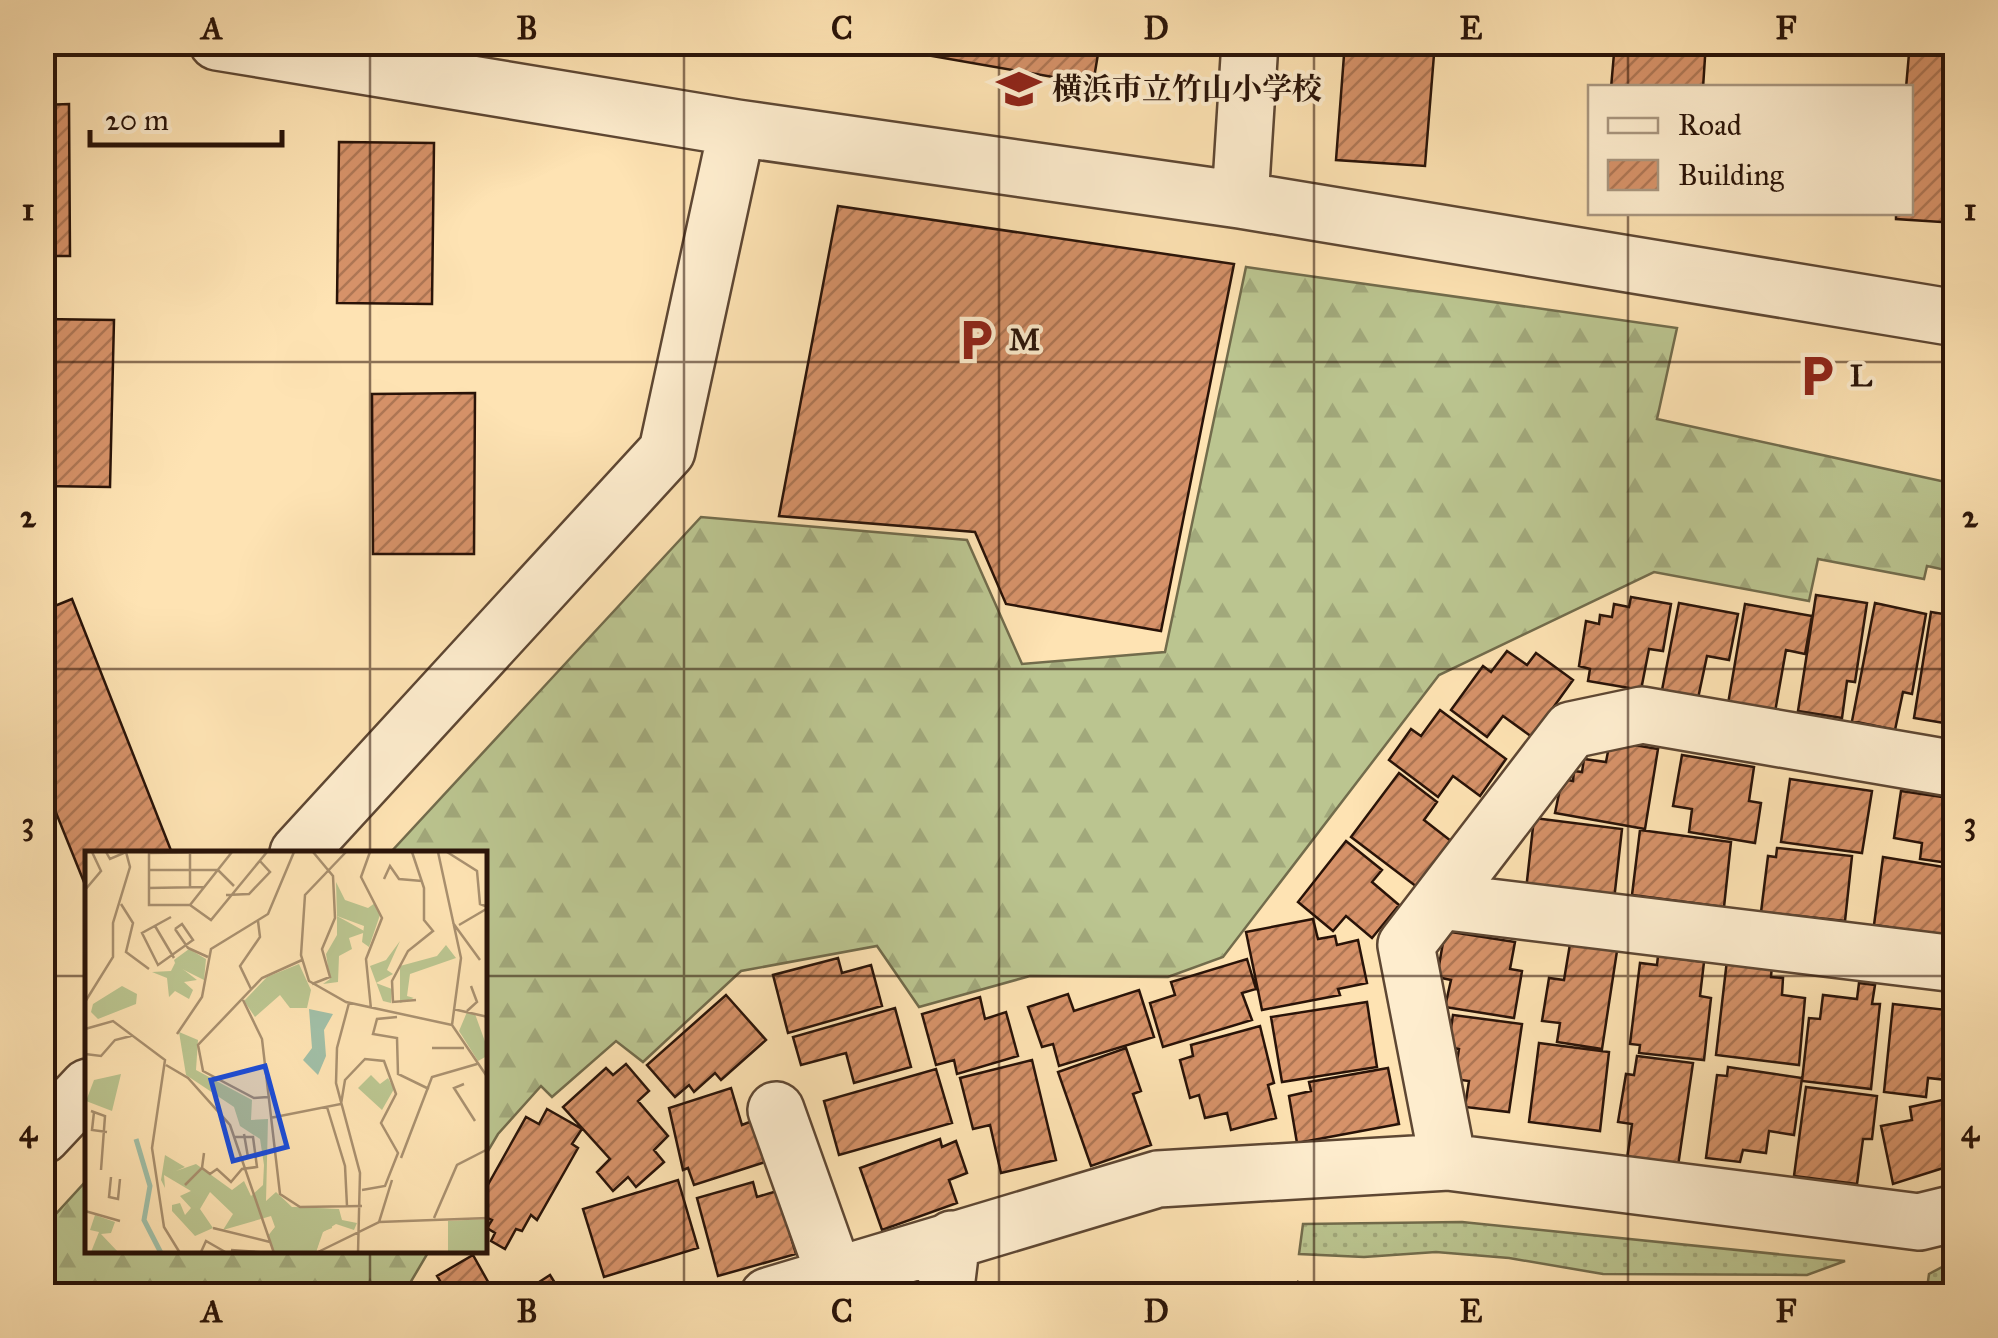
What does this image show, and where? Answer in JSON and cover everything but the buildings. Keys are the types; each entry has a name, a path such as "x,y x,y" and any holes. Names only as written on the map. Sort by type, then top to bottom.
{"street":[{"path":"217,42 737,128 1240,200 1956,318"},
{"path":"1240,200 1250,42"},
{"path":"300,851 667,451 737,128"},
{"path":"1448,1162 1406,945 1570,730 1642,715 1956,769"},
{"path":"1440,900 1956,964"},
{"path":"42,1136 85,1090"},
{"path":"776,1110 834,1273"},
{"path":"768,1296 834,1273 1158,1179 1448,1162 1919,1222 1956,1213"},
{"path":"946,1296 952,1239"}],"green space":[{"path":"1246,267 1677,328 1657,419 1955,484 1955,572 1927,566 1924,579 1818,559 1809,601 1654,572 1439,675 1223,957 1168,977 1030,976 919,1007 877,946 741,971 643,1062 616,1041 552,1097 541,1086 488,1151 488,851 392,851 701,517 967,540 1022,664 1165,652"},
{"path":"85,1182 85,1253 428,1253 403,1295 43,1295 43,1228"},
{"path":"1462,1222 1845,1261 1807,1275 1603,1274 1509,1258 1436,1252 1364,1257 1299,1254 1303,1224"},
{"path":"1955,1260 1955,1295 1926,1295 1929,1274"}],"place":[{"name":"横浜市立竹山小学校","path":"1019,89"},
{"name":"M","path":"976,340"},
{"name":"L","path":"1817,376"}]}
